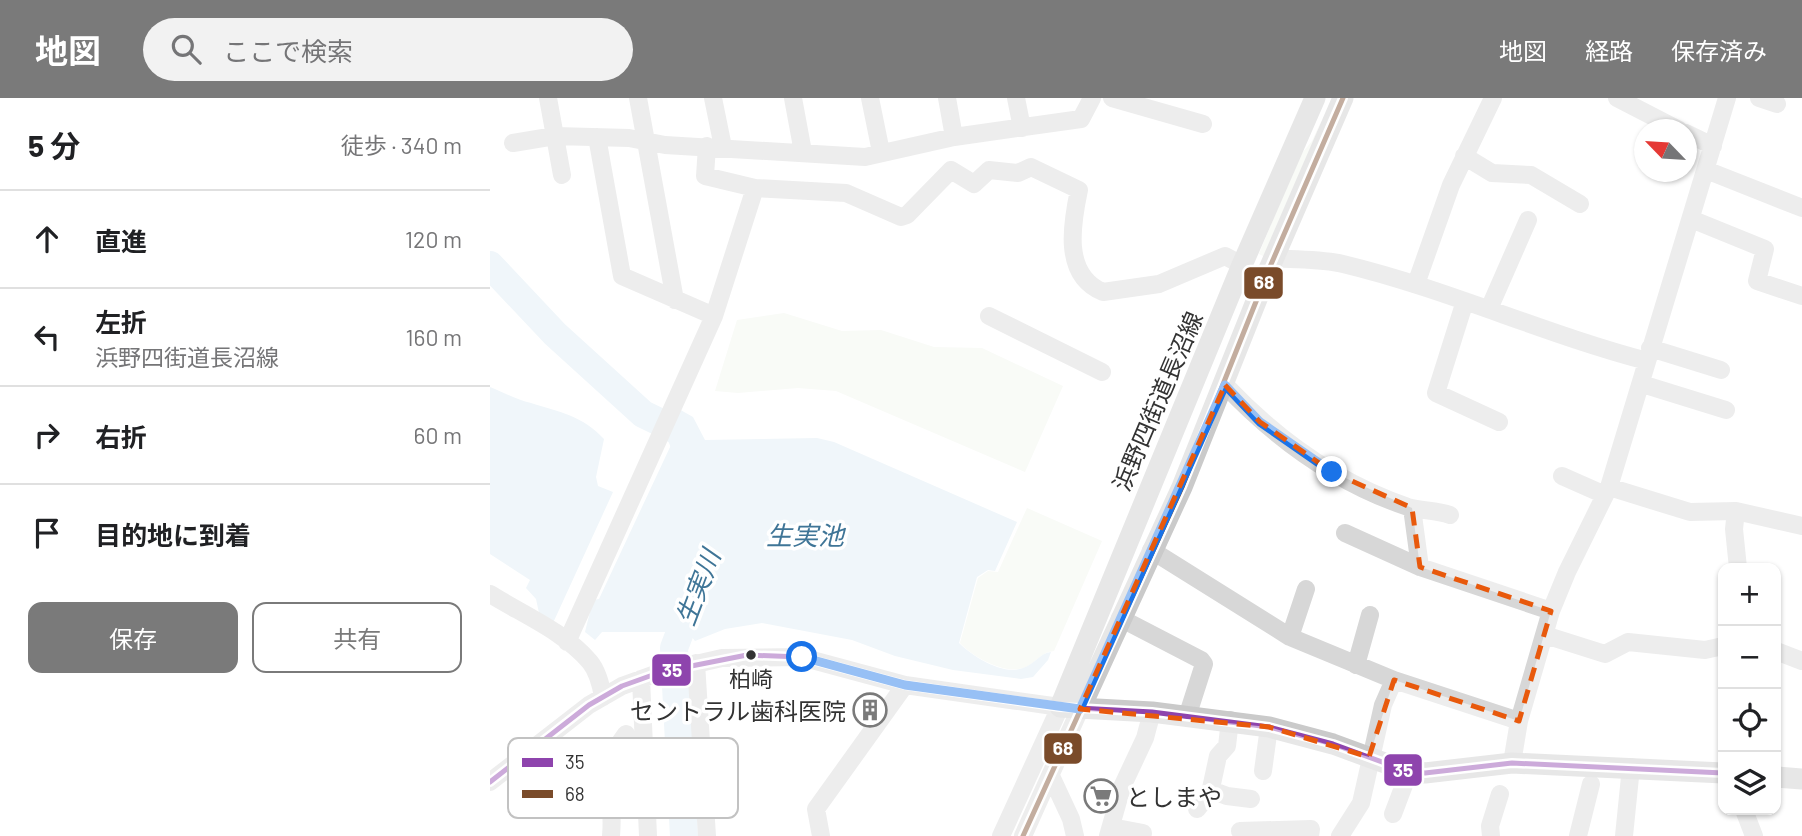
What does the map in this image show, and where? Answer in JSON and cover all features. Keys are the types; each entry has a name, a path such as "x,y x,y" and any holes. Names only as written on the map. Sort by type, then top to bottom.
{"main road":[{"name":"浜野四街道長沼線","path":"1070,708 1242,265 1315,98"},
{"path":"1343,98 1274,258 1225,385 1120,618 1070,708 1152,712 1269,727 1404,770 1425,772 1512,763 1632,767 1718,776"},
{"path":"1781,777 1802,779"}],"street":[{"path":"548,98 562,175"},
{"path":"638,98 675,300"},
{"path":"713,98 715,147 705,176 755,188 846,193 901,217 907,215 951,170 947,98"},
{"path":"793,98 803,152"},
{"path":"870,98 881,152"},
{"path":"1016,98 1022,128"},
{"path":"513,143 555,136 597,137 864,157 948,139 1081,119 1092,98"},
{"path":"1112,98 1203,124"},
{"path":"1416,284 1464,156 1493,98"},
{"path":"1617,98 1658,119"},
{"path":"1512,763 1519,721 1552,611 1567,572 1607,491 1642,384 1727,98"},
{"path":"1759,98 1777,104"},
{"path":"597,137 622,276 714,316"},
{"path":"1697,138 1713,146"},
{"path":"1464,156 1492,173 1531,175 1580,204"},
{"path":"951,170 974,184 989,170 1018,173 1031,167 1079,190 1070,228 1075,256 1087,281 1103,292 1158,284 1225,256 1242,265"},
{"path":"1706,170 1802,208"},
{"path":"567,642 661,440 714,316 755,188"},
{"path":"1690,219 1765,249 1757,281 1802,296"},
{"path":"1489,309 1528,220"},
{"path":"1274,258 1340,263 1416,284 1606,350 1649,355 1721,370"},
{"path":"1465,301 1436,393 1499,422"},
{"path":"989,316 1102,372"},
{"path":"1642,384 1726,410"},
{"path":"1225,385 1260,422 1359,488 1412,508 1450,515"},
{"path":"1562,476 1607,491 1690,512 1736,511 1802,526"},
{"path":"1412,508 1420,567"},
{"path":"1736,511 1734,529 1737,563"},
{"path":"1345,533 1420,567 1552,611"},
{"path":"1151,550 1290,637 1394,680 1519,721"},
{"path":"1290,637 1306,589"},
{"path":"490,594 567,642 591,663 600,680 604,697"},
{"path":"1356,665 1370,615"},
{"path":"1120,618 1204,664 1187,717"},
{"path":"1545,635 1605,654 1628,642 1704,650 1718,647"},
{"path":"1781,653 1802,661"},
{"path":"548,738 604,697 641,679 696,663 747,655 802,657 905,685 1070,708"},
{"path":"696,663 701,738"},
{"path":"641,679 644,738"},
{"path":"1340,836 1361,803 1382,705 1394,680"},
{"path":"821,836 817,809 905,685"},
{"path":"1031,833 1051,776 1070,708"},
{"path":"1001,836 1070,708"},
{"path":"1110,834 1122,788 1145,738 1152,712"},
{"path":"1197,809 1211,790 1218,756 1227,746 1230,720"},
{"path":"1263,771 1269,727"},
{"path":"623,738 626,734"},
{"path":"1624,836 1632,767"},
{"path":"490,782 508,768"},
{"path":"1393,814 1404,785 1404,770"},
{"path":"1051,776 1071,819 1075,836"},
{"path":"1578,836 1591,784"},
{"path":"1211,790 1251,799"},
{"path":"1491,836 1490,826 1500,794"},
{"path":"1746,815 1752,834"},
{"path":"611,836 612,818"},
{"path":"647,818 648,836"},
{"path":"706,818 707,836"},
{"path":"1240,831 1311,829 1310,836"},
{"path":"1110,834 1122,830 1143,833"}],"highlighted area":[{"path":"1225,385 1260,422 1332,472 1412,508 1420,567 1551,611 1519,721 1394,680 1369,757 1269,727 1080,709"}],"shaded area":[{"path":"1322,119 1267,258 1259,254 1298,158 1312,141"},
{"path":"784,313 842,331 881,330 934,347 982,348 1063,386 1025,472 836,391 798,388 738,393 715,391 737,320"},
{"path":"1027,508 1102,541 1054,651 1026,667 1009,669 990,664 960,643 978,578 988,571 998,572"}],"water":[{"path":"490,387 570,416 588,425 604,439 596,477 598,486 613,492 553,623 539,613 536,599 526,588 530,580 490,554"},
{"name":"生実池","path":"677,408 693,417 705,440 817,438 834,442 1017,522 995,571 988,570 977,577 959,643 980,659 1006,669 1023,668 1051,652 1048,660 1033,677 1021,679 953,670 895,656 852,640 762,623 725,629 695,641 688,632 602,632 595,640 585,632 593,600 599,599 671,445 664,437"}],"waterway":[{"name":"生実川","path":"490,265 555,334 643,414 680,432 684,443"},
{"name":"生実川","path":"679,738 674,648 693,598"},
{"name":"生実川","path":"683,818 684,836"}],"transit line":[{"name":"68","path":"1023,836 1182,487 1269,269 1343,98"},
{"name":"35","path":"547,738 589,705 622,686 661,672 747,655 801,657 905,685 1060,707 1152,712 1269,727 1333,744 1404,770 1425,773 1512,763 1718,773"},
{"name":"35","path":"490,782 508,768"}],"place":[{"name":"柏崎","path":"751,655"},
{"name":"セントラル歯科医院","path":"870,710"},
{"name":"としまや","path":"1101,796"}],"route":[{"path":"802,657 905,685 1080,709 1182,487 1225,385 1260,422 1332,472"}]}
